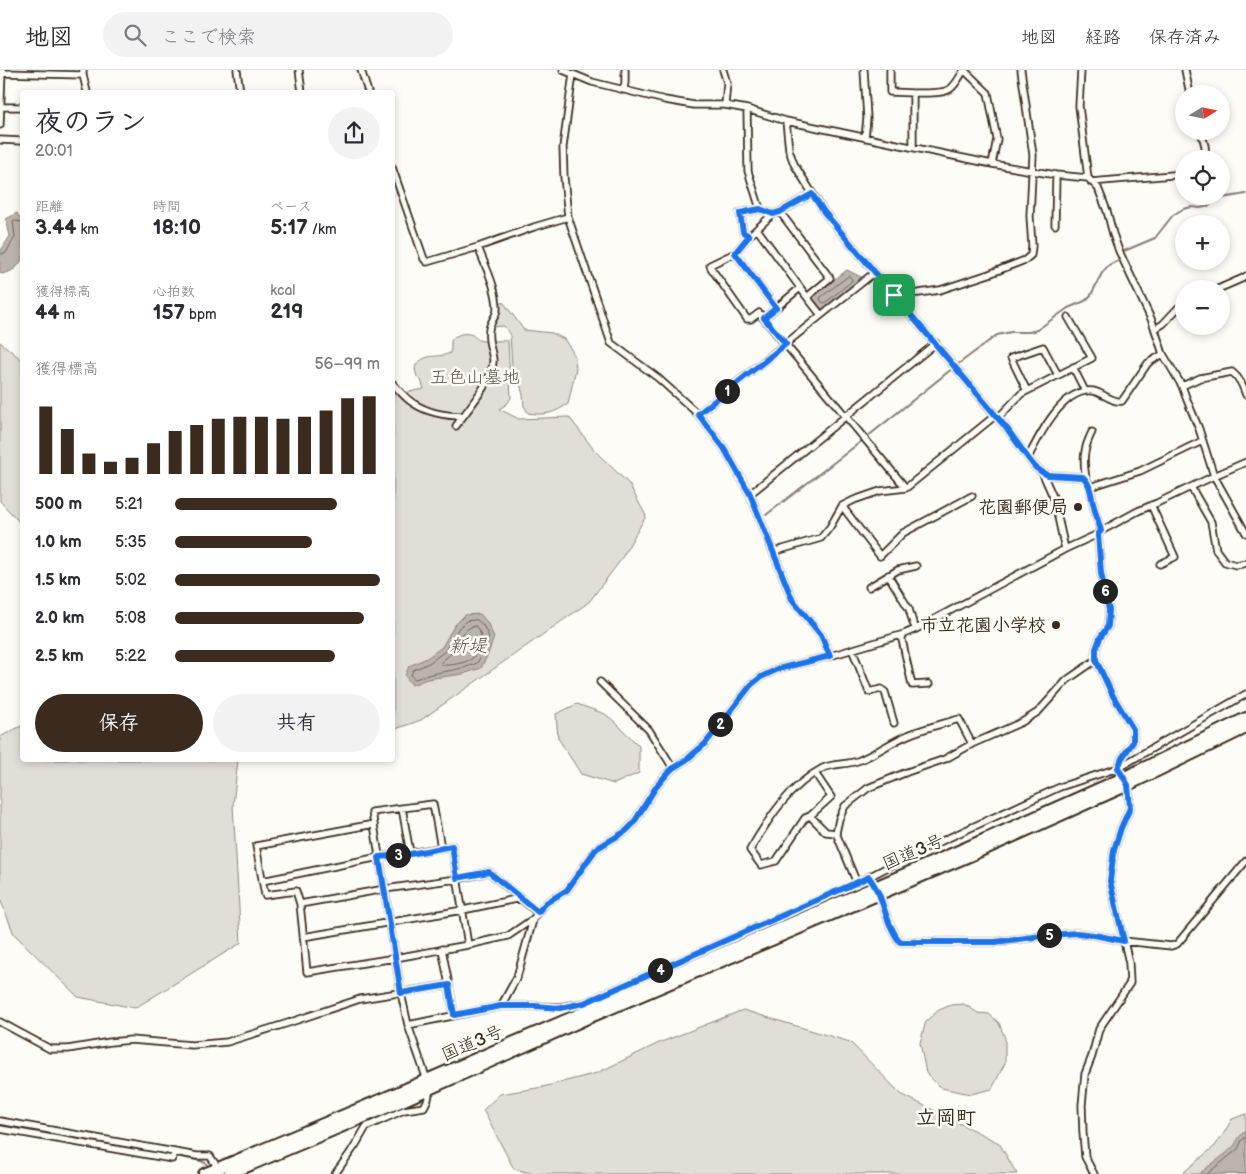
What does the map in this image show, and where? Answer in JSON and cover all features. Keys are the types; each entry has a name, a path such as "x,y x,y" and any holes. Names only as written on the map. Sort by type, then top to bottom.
{"highway":[{"name":"国道3号","path":"1126,781 1246,718"},
{"name":"国道3号","path":"204,1174 220,1171 429,1084 877,891 1246,728"},
{"name":"国道3号","path":"229,1174 429,1084"}],"street":[{"path":"237,70 240,90"},
{"path":"300,70 302,90"},
{"path":"361,70 367,90"},
{"path":"563,70 592,82 665,100 694,105 725,105 747,109 786,121 865,138 1056,175 1090,180 1175,175"},
{"path":"624,70 624,90"},
{"path":"723,70 727,83 725,105"},
{"path":"864,70 867,118 865,138"},
{"path":"890,70 890,92 913,93 945,92 951,88 964,70 988,93 997,139 992,164"},
{"path":"894,295 940,290 989,274 1025,260 1031,255 1030,216 1033,155 1021,70"},
{"path":"1081,70 1079,106 1090,180 1098,188 1119,251 1154,329 1163,354 1182,386 1199,429 1214,476 1246,533"},
{"path":"1185,70 1188,85"},
{"path":"0,125 2,72 83,73 87,90"},
{"path":"573,74 563,147 568,217 611,343 658,378 698,414 724,448 750,494 792,599 821,635 830,656"},
{"path":"913,93 914,148"},
{"path":"1,107 20,107"},
{"path":"747,109 748,171 760,209"},
{"path":"786,121 789,150 794,164 824,212 1008,430 1035,467 1048,475 1083,477 1086,480"},
{"path":"0,140 20,141"},
{"path":"1055,226 1056,175"},
{"path":"395,176 424,259 427,262 568,217"},
{"path":"812,194 773,214 749,236 735,253 710,264 711,268 747,319 752,319 759,313 764,318 906,488"},
{"path":"749,236 743,232 740,213 760,209 773,214"},
{"path":"780,212 830,278 807,297"},
{"path":"756,229 821,315"},
{"path":"456,426 488,379 492,369 493,360 488,339 489,328 497,311 494,291 478,247"},
{"path":"735,253 776,308"},
{"path":"698,414 874,272"},
{"path":"1230,284 1246,276"},
{"path":"764,318 800,288"},
{"path":"1154,329 1163,324 1175,311"},
{"path":"773,552 821,538 842,506 854,500 880,492 906,488 997,417 1027,390 1092,358 1068,317"},
{"path":"750,494 936,343"},
{"path":"1027,390 1011,358 1043,347 1058,375"},
{"path":"1028,458 1049,421 1064,402 1076,394 1085,391 1093,391 1116,401 1122,401 1148,363 1163,354"},
{"path":"1073,367 1085,391"},
{"path":"1182,386 1200,378 1232,372 1241,383 1246,396"},
{"path":"395,387 413,404 436,413 449,416 463,416"},
{"path":"1092,432 1086,446 1084,465 1100,533 1101,573 1109,610 1108,626 1100,638 1096,649 1096,660 1113,696 1133,729 1133,742 1122,758 1118,768"},
{"path":"1090,487 1140,471 1202,441"},
{"path":"501,1006 517,977 533,919 538,912 546,903 567,890 596,849 626,831 633,824 656,787 673,768 705,744 751,685 761,677 778,669 830,656 916,629 1151,505 1246,462"},
{"path":"1042,472 1054,499 1065,549"},
{"path":"1191,487 1211,522 1216,550 1225,562 1236,565 1246,563"},
{"path":"842,506 880,556 903,533 972,496"},
{"path":"1151,505 1175,557 1160,564"},
{"path":"869,587 898,570 916,566"},
{"path":"888,575 909,609 912,623 916,629"},
{"path":"901,635 912,685 928,684"},
{"path":"852,649 869,692 881,689 885,692 894,723"},
{"path":"857,883 836,833 839,819 845,806 868,788 945,759 972,744 1022,722 1038,712 1067,680 1096,660"},
{"path":"600,682 649,730 673,768"},
{"path":"408,1025 501,1006 560,1008 584,1003 857,883 911,855 1060,787 1118,768 1246,694"},
{"path":"815,774 831,797 810,816 805,818 776,861 761,866 750,850 764,827 780,804 798,785 825,767 858,761 907,735 959,719 972,744"},
{"path":"1094,1174 1085,1157 1082,1105 1085,1074 1092,1056 1098,1028 1130,983 1129,963 1110,881 1114,850 1130,808 1126,781 1118,768"},
{"path":"335,1174 366,1127 404,1110 424,1107 428,1099 429,1084 408,1025 401,993 372,812 432,804 441,848"},
{"path":"402,808 410,854"},
{"path":"810,816 826,832 836,833"},
{"path":"374,824 256,846 265,895 296,891 300,904 307,972 468,945 508,936 533,919"},
{"path":"262,880 379,857 410,854 452,846 468,945"},
{"path":"869,877 877,891 895,936 900,942 995,942 1077,933 1171,946 1177,944 1246,861"},
{"path":"300,904 489,872 538,912"},
{"path":"303,937 463,910 521,898"},
{"path":"442,949 454,1015"},
{"path":"0,1022 50,1049 68,1049 131,1040 192,1045 227,1042 360,999 449,985"},
{"path":"0,1121 198,1156 210,1156 220,1171"},
{"path":"0,1129 172,1159 175,1152"}],"green space":[{"path":"496,301 504,303 524,330 552,333 564,339 571,349 575,357 576,368 568,404 549,413 528,413 524,406 519,380 512,365 510,335 504,326 489,327 497,311"},
{"name":"五色山墓地","path":"461,334 470,334 483,341 508,341 511,398 507,404 499,409 519,419 569,417 595,451 629,484 646,516 620,561 589,602 421,720 395,729 395,395 424,389 421,380 417,377 416,365 424,358 450,353 451,341 454,337"},
{"path":"0,342 20,358 20,523 0,501"},
{"path":"577,704 605,714 639,746 639,773 614,784 581,774 558,738 556,714"},
{"path":"20,727 20,762 238,762 233,805 241,943 135,1008 78,997 14,934 0,899 0,737"},
{"path":"964,1004 978,1013 989,1014 999,1023 1005,1038 1005,1063 992,1089 971,1094 941,1088 926,1073 920,1043 926,1021 939,1010 951,1005"},
{"path":"743,1010 850,1042 901,1094 999,1143 1017,1174 534,1174 514,1169 483,1110 500,1094 543,1087 597,1073 659,1043"},
{"path":"1246,1114 1246,1174 1184,1174 1185,1171 1215,1146 1232,1119"}],"water":[{"path":"17,213 20,217 20,263 16,268 2,274 0,272 0,252 10,236 6,219"},
{"path":"847,270 863,278 823,311 813,299 813,296"},
{"name":"新堤","path":"480,614 487,622 494,637 481,668 463,674 427,679 412,685 405,676 409,666 427,658 442,647 454,626 465,615"},
{"path":"1246,1131 1246,1174 1199,1174 1230,1150"}],"waterway":[{"path":"1124,251 1155,238 1173,215 1183,209 1209,206 1216,199 1246,194"},
{"path":"957,365 997,335 1037,330 1068,308 1085,301 1091,295 1102,273 1109,265 1117,261"},
{"path":"867,437 953,368"},
{"path":"766,515 863,440"},
{"path":"0,1126 171,1155"},
{"path":"176,1156 207,1164"}],"place":[{"name":"花園郵便局","path":"1078,507"},
{"name":"市立花園小学校","path":"1056,625"}],"district":[{"name":"立岡町","path":"946,1117"}],"route":[{"path":"812,194 824,212 894,295 1008,430 1035,467 1048,475 1083,477 1090,487 1101,531 1098,534 1101,573 1109,610 1108,626 1100,638 1096,649 1096,660 1113,696 1133,729 1133,742 1122,758 1118,768 1128,785 1130,808 1114,850 1110,881 1124,941 1077,933 995,942 900,942 895,936 879,894 869,877 584,1003 560,1008 501,1006 454,1015 449,985 401,993 379,857 410,854 452,846 457,878 489,872 538,912 546,903 567,890 596,849 626,831 633,824 656,787 667,774 705,744 751,685 761,677 778,669 830,656 821,635 792,599 750,494 724,448 698,414 786,344 764,318 776,308 735,253 749,236 743,232 740,213 760,209 773,214 812,194"}]}
